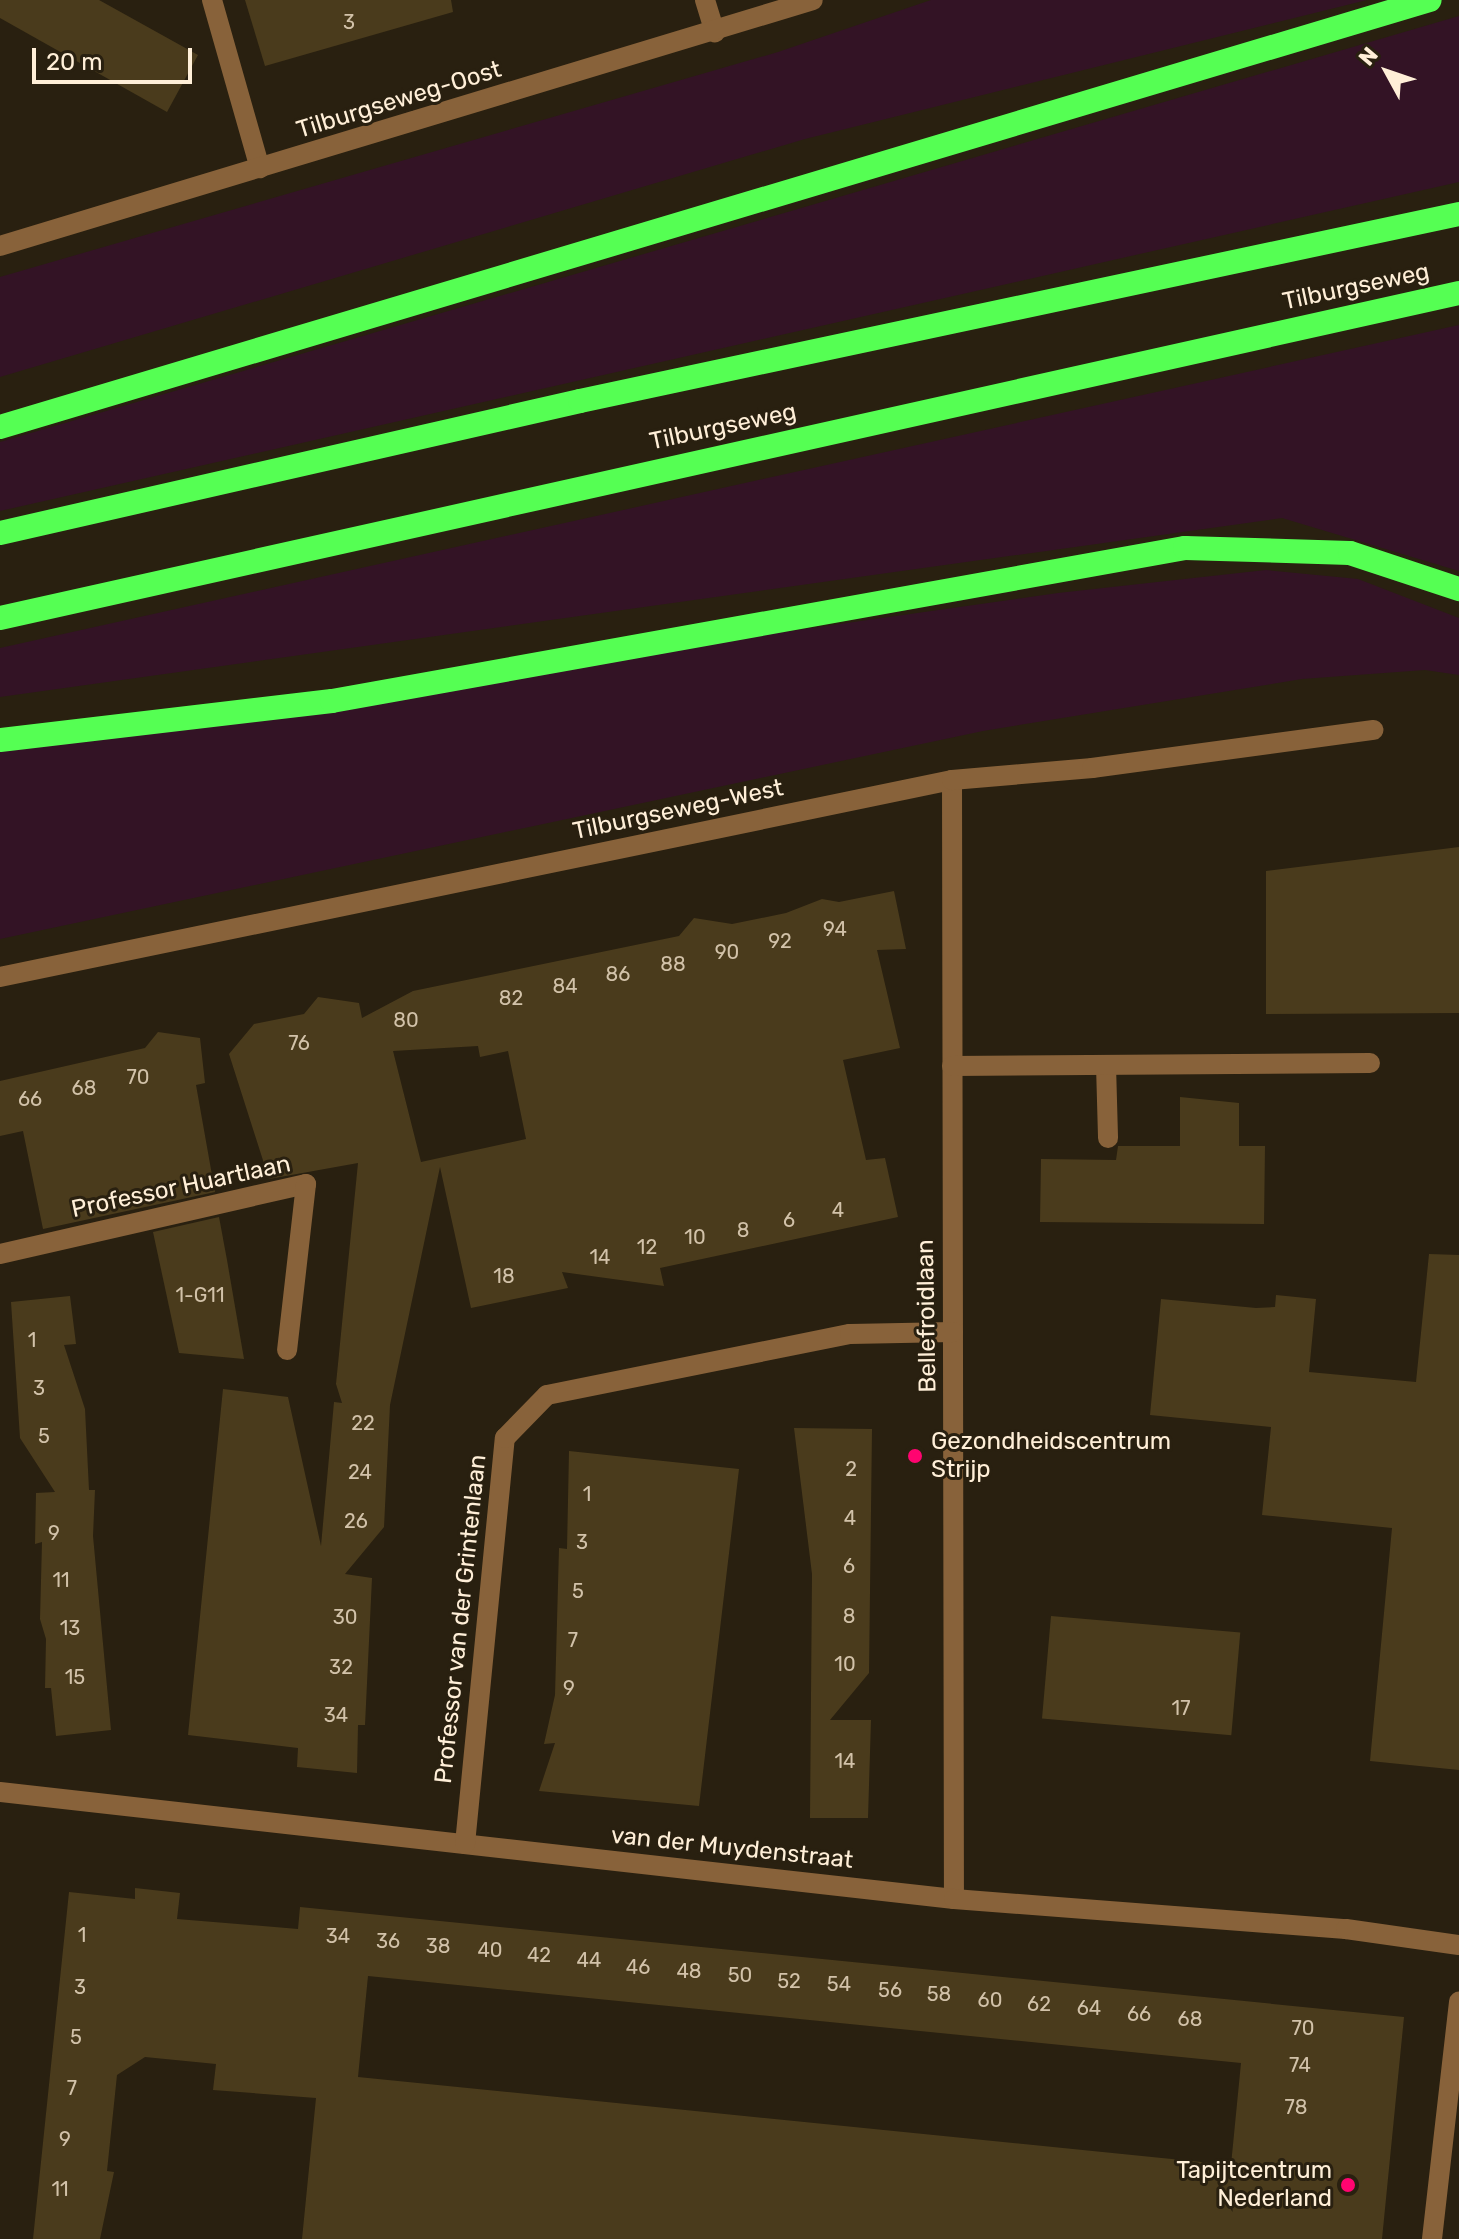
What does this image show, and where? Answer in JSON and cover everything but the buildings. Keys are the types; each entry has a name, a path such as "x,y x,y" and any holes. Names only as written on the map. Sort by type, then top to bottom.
{"highway":[{"path":"0,427 1430,0"},
{"name":"Tilburgseweg","path":"0,533 580,401 1459,214"},
{"name":"Tilburgseweg","path":"0,618 1459,293"},
{"path":"0,740 332,701 1185,548 1350,553 1459,589"}],"street":[{"path":"212,0 260,168"},
{"path":"705,0 715,32"},
{"name":"Tilburgseweg-Oost","path":"0,246 813,0"},
{"name":"Tilburgseweg-West","path":"0,977 952,780 1092,768 1373,730"},
{"name":"Bellefroidlaan","path":"952,780 954,1899"},
{"path":"952,1066 1370,1063"},
{"path":"1106,1065 1108,1138"},
{"name":"Professor Huartlaan","path":"0,1254 306,1184 287,1350"},
{"name":"Professor van der Grintenlaan","path":"465,1844 505,1438 547,1395 850,1334 953,1332"},
{"name":"van der Muydenstraat","path":"0,1792 954,1899 1346,1929 1459,1945"},
{"path":"1432,2239 1459,2002"}],"shaded area":[{"path":"931,0 1367,0 805,139 0,377 0,277 778,52"},
{"path":"1459,16 1459,182 0,511 0,442"},
{"path":"1459,325 1459,571 1282,518 0,697 0,648"},
{"path":"1266,570 1358,579 1459,618 1459,675 1425,670 1302,679 983,731 0,939 0,743 1058,593"}],"place":[{"name":"Gezondheidscentrum Strijp","path":"915,1456"},
{"name":"Tapijtcentrum Nederland","path":"1348,2185"}]}
